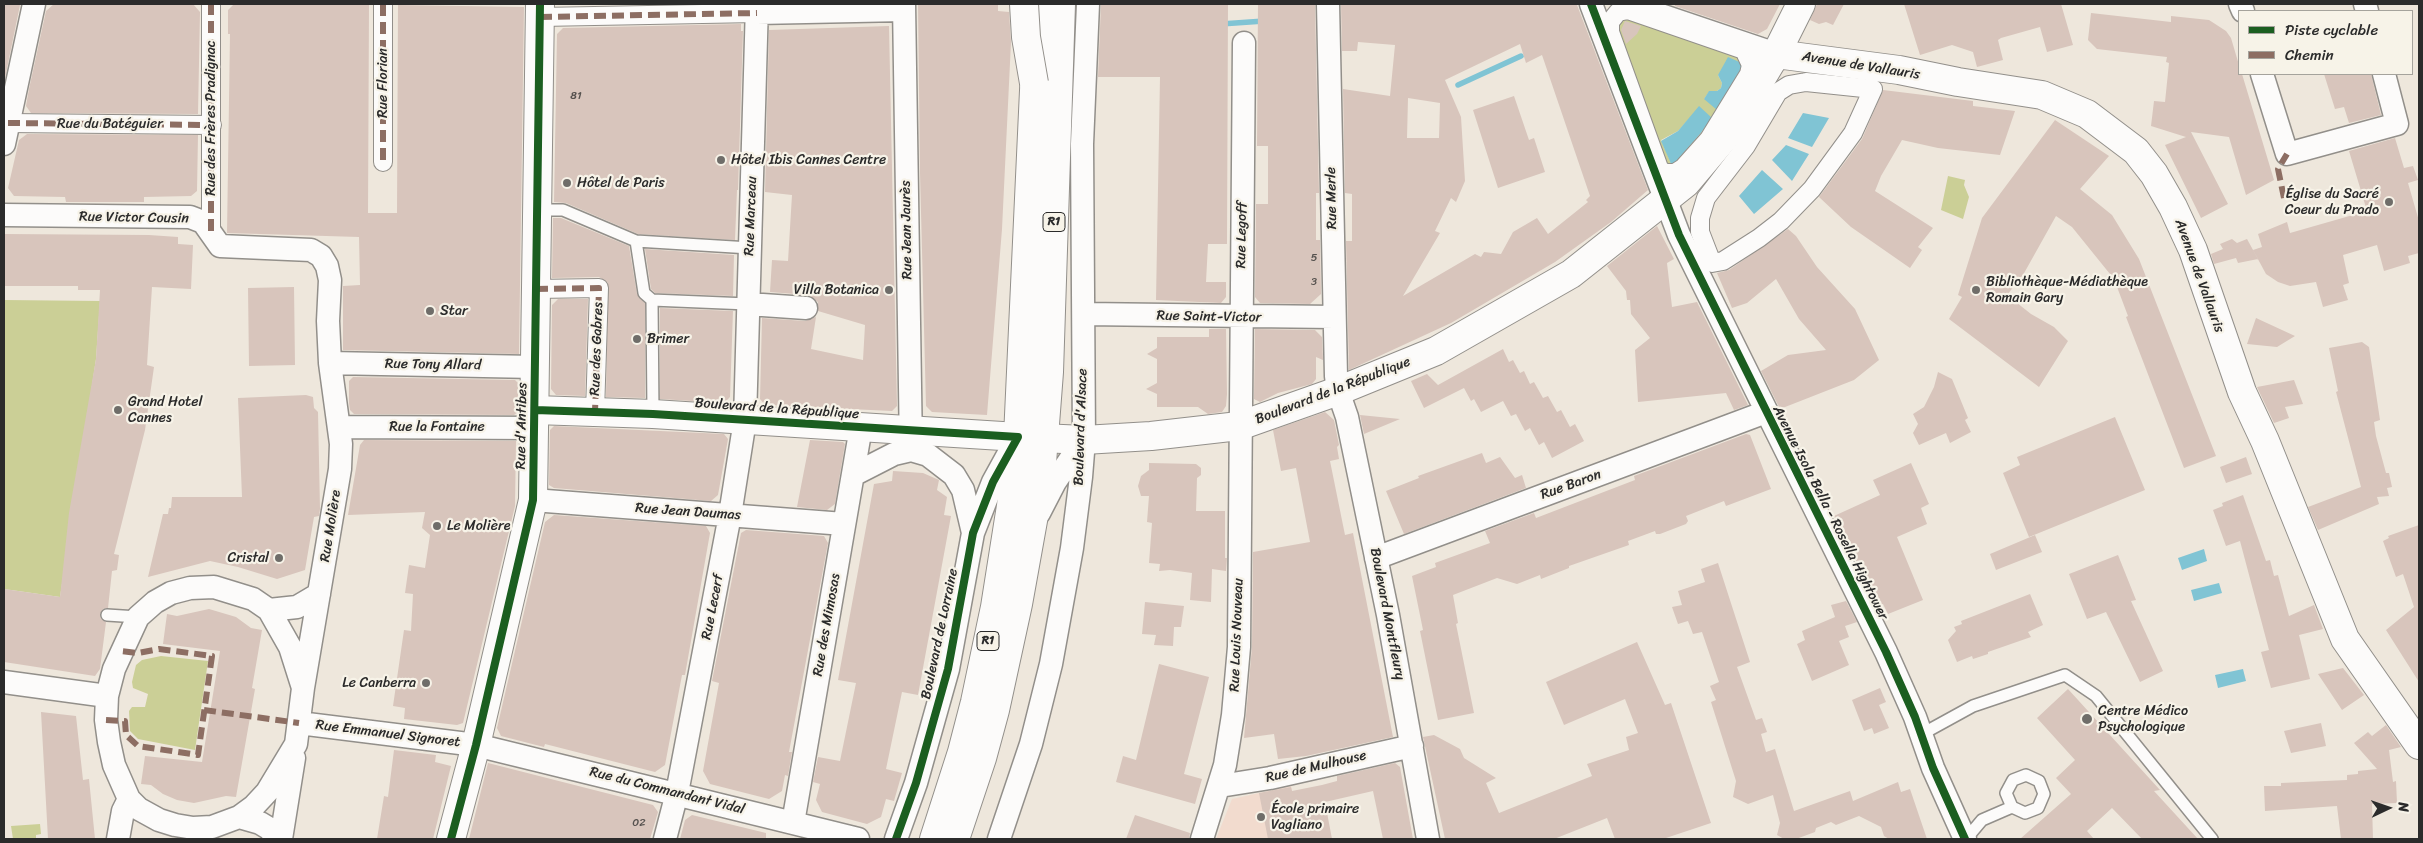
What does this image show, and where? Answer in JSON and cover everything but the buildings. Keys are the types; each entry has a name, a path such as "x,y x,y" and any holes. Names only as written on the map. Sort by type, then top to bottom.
{"main road":[{"path":"1024,4 1026,36 1034,83"},
{"name":"R1","path":"934,839 962,752 986,650 1001,573 1018,437 1038,4"},
{"name":"R1","path":"1045,440 1050,372 1061,4"},
{"name":"Boulevard de la République","path":"535,419 595,412 653,414 861,427 910,440 1018,437 1045,440 1084,440 1160,435 1240,426 1338,391 1436,351 1571,274 1664,202 1696,172 1730,131 1776,54 1801,4"},
{"name":"Rue d'Antibes","path":"452,839 533,500 540,10"},
{"name":"Avenue de Vallauris","path":"1776,54 1899,70 1958,82 2042,95 2087,114 2136,151 2154,174 2173,207 2193,250 2242,392 2265,441 2345,639 2419,745"},
{"path":"1031,530 1045,440"},
{"name":"R1","path":"955,839 982,758 995,710 1018,604 1031,530"}],"street":[{"path":"6,133 34,4"},
{"name":"Rue des Frères Pradignac","path":"210,231 212,124 211,4"},
{"name":"Rue Florian","path":"383,4 383,162"},
{"name":"Boulevard d'Alsace","path":"999,839 1031,744 1052,664 1072,548 1084,440 1082,144 1088,4"},
{"name":"Rue Merle","path":"1328,4 1334,361 1338,391"},
{"name":"Avenue Isola Bella - Rosella Hightower","path":"1591,4 1678,235 1886,652 1922,734 1933,768 1965,839"},
{"path":"1628,4 1776,54"},
{"path":"540,10 904,7"},
{"name":"Rue Jean Jaurès","path":"904,7 910,440"},
{"name":"Rue Marceau","path":"745,420 757,8"},
{"path":"1628,10 1637,12 1744,50 1751,65 1749,74 1709,138 1683,168 1669,174 1659,168 1610,32 1610,22 1618,12 1628,10"},
{"name":"Rue Legoff","path":"1240,426 1244,43"},
{"path":"2262,75 2286,154 2397,124 2384,75"},
{"path":"1806,82 1873,89 1853,133 1812,189 1780,221 1759,238 1723,261 1712,263 1700,232 1702,207 1712,189 1746,146 1778,92 1789,85 1806,82"},
{"name":"Rue du Batéguier","path":"6,133 212,124"},
{"name":"Rue Victor Cousin","path":"4,215 190,217 203,222 220,246 311,250 321,256 327,266 330,280 328,321 330,363"},
{"name":"Rue des Gabres","path":"536,289 599,288 595,412"},
{"path":"748,304 806,308"},
{"name":"Rue Saint-Victor","path":"1084,314 1240,318 1334,317"},
{"name":"Rue Tony Allard","path":"330,363 536,367"},
{"name":"Rue Molière","path":"281,839 298,733 303,688 340,468 339,427 330,363"},
{"name":"Boulevard Montfleury","path":"1338,391 1347,417 1376,558 1428,839"},
{"name":"Rue Baron","path":"1376,558 1766,412"},
{"name":"Rue la Fontaine","path":"339,427 535,419"},
{"name":"Rue Lecerf","path":"665,839 677,793 730,515 745,420"},
{"name":"Rue Louis Nouveau","path":"1202,839 1220,786 1233,715 1239,655 1240,426"},
{"name":"Rue des Mimosas","path":"793,823 861,427"},
{"name":"Boulevard de Lorraine","path":"896,839 916,783 948,668 973,533 994,482 1018,437"},
{"path":"853,476 910,440 954,475 966,499 973,533"},
{"path":"1031,530 1055,482 1084,440"},
{"name":"Rue Jean Daumas","path":"533,500 844,524"},
{"path":"298,733 267,792 239,818 212,827 193,828 175,825 139,809 128,799 114,765 109,742 106,720 107,696 114,668 138,617 155,602 171,593 190,588 214,587 253,599 269,610 290,647 303,688"},
{"path":"269,610 297,607 319,594"},
{"path":"4,682 107,696"},
{"name":"Rue Emmanuel Signoret","path":"298,733 476,745"},
{"name":"Rue du Commandant Vidal","path":"476,745 858,839"},
{"name":"Rue de Mulhouse","path":"1220,786 1270,778 1412,746"},
{"path":"118,839 123,811 128,799"},
{"path":"239,818 260,822 270,829 276,839"}],"lane":[{"path":"537,210 563,210 636,241 750,248"},
{"path":"636,241 644,293 652,300 748,304"},
{"path":"652,300 653,414"},
{"path":"107,614 138,617"},
{"path":"1922,734 1973,706 2065,675 2096,696 2212,839"},
{"path":"1965,839 1982,820 2012,807"}],"shaded area":[{"name":"École primaire Vagliano","path":"1291,786 1302,839 1216,839 1232,799"}],"green space":[{"path":"1618,12 1749,57 1709,139 1669,173 1614,44","holes":["1744,64 1733,85 1704,99 1709,92 1717,91 1721,88 1722,83 1718,75","1712,118 1700,134 1672,165 1661,140 1678,131 1688,120"]},
{"path":"1948,176 1965,180 1964,185 1969,197 1963,219 1941,210"},
{"path":"4,300 100,301 96,359 60,597 4,589"},
{"path":"161,656 208,661 195,750 138,739 130,731 129,711 132,707 145,707 148,694 133,688 132,682 136,665 142,660"},
{"path":"40,824 41,834 36,835 36,839 13,839 11,826"}],"water":[{"path":"1728,57 1744,64 1717,110 1704,99 1709,91 1717,91 1721,88 1722,83 1718,75"},
{"path":"1699,106 1712,118 1672,166 1661,141 1678,131"},
{"path":"1803,113 1829,118 1812,147 1788,138"},
{"path":"1786,145 1809,154 1792,181 1772,160"},
{"path":"1762,170 1783,189 1754,214 1739,196"},
{"path":"2204,549 2207,561 2182,570 2178,558"},
{"path":"2219,583 2222,593 2194,601 2191,590"},
{"path":"2243,669 2246,681 2218,688 2215,675"}],"waterway":[{"path":"1221,24 1264,21"},
{"path":"1458,85 1521,56"}],"marked path":[{"path":"211,4 211,231"},
{"path":"383,4 383,162"},
{"path":"540,17 757,13"},
{"path":"8,123 212,125"},
{"path":"2284,198 2278,169 2287,154"},
{"path":"536,289 599,288 595,412"},
{"path":"106,720 125,721 126,735 138,746 198,755 212,656 159,649 138,653 120,651"},
{"path":"204,710 299,723"}],"cycle path":[{"path":"451,839 476,745 533,500 540,4"},
{"path":"1591,4 1679,235 1886,652 1915,717 1933,768 1965,839"},
{"path":"535,410 653,414 1018,437 993,482 973,533 948,669 916,783 896,839"}],"place":[{"name":"Hôtel Ibis Cannes Centre","path":"721,160"},
{"name":"Hôtel de Paris","path":"567,183"},
{"name":"Église du Sacré Coeur du Prado","path":"2389,202"},
{"name":"Villa Botanica","path":"889,290"},
{"name":"Bibliothèque-Médiathèque Romain Gary","path":"1976,290"},
{"name":"Star","path":"430,311"},
{"name":"Brimer","path":"637,339"},
{"name":"Grand Hotel Cannes","path":"118,410"},
{"name":"Le Molière","path":"437,526"},
{"name":"Cristal","path":"279,558"},
{"name":"Le Canberra","path":"426,683"},
{"name":"Centre Médico Psychologique","path":"2087,719"},
{"name":"École primaire Vagliano","path":"1261,817"}]}
